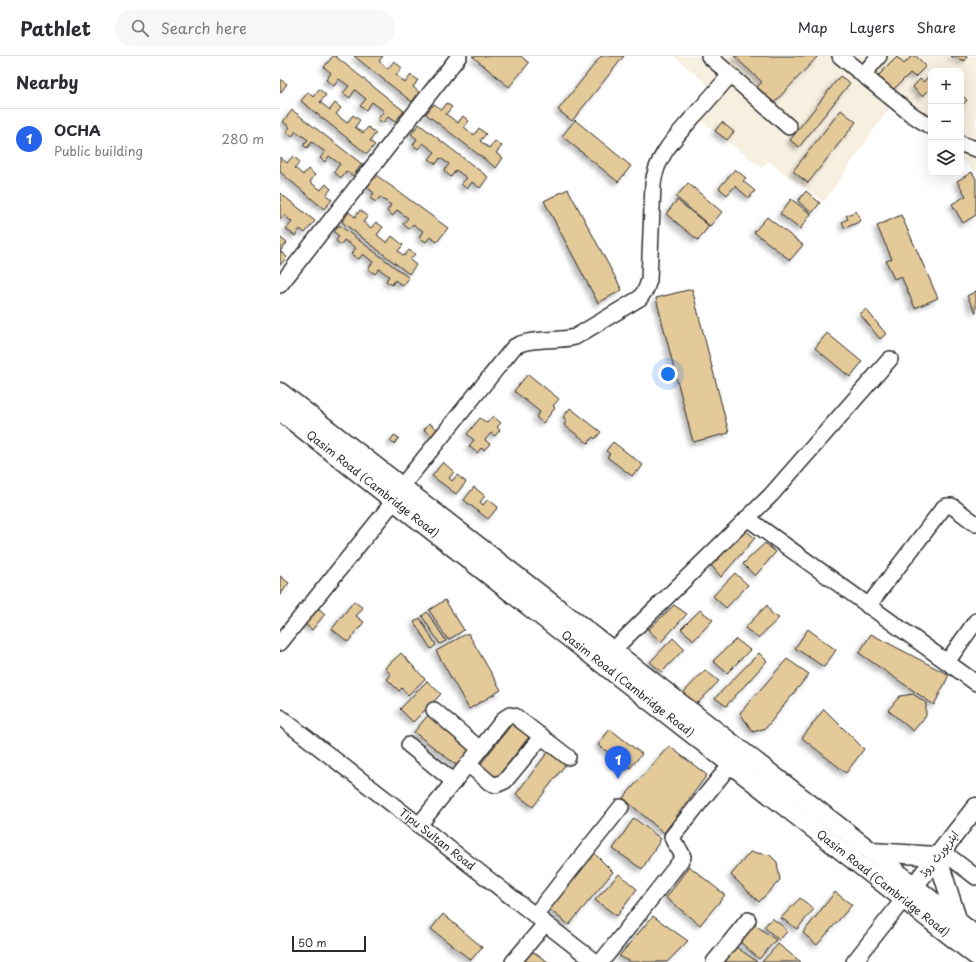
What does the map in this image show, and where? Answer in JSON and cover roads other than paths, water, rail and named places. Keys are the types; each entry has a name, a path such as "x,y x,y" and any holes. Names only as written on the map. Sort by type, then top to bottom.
{"main road":[{"name":"Qasim Road (Cambridge Road)","path":"280,392 397,494 730,765 976,956"},
{"name":"Qasim Road (Cambridge Road)","path":"280,411 397,494 612,651 872,852 976,936"},
{"name":"ایئرپورٹ روڈ","path":"902,900 976,807"},
{"path":"872,852 939,853 958,922"}],"street":[{"path":"280,285 459,56"},
{"path":"709,56 789,127"},
{"path":"840,56 911,114 928,125"},
{"path":"863,75 879,56"},
{"path":"280,643 514,347 522,342 565,340 575,337 640,298 646,289 649,280 653,184 654,174 660,159 669,144 730,75"},
{"path":"964,145 976,149"},
{"path":"612,651 771,495 890,359"},
{"path":"868,606 944,507 952,506 976,524"},
{"path":"747,518 976,683"},
{"path":"947,662 976,621"},
{"path":"434,710 480,749"},
{"path":"419,825 505,718 510,715 515,716 568,757"},
{"name":"Tipu Sultan Road","path":"280,717 595,962"},
{"path":"468,764 490,783 496,785 505,781 542,736"},
{"path":"409,745 454,782"},
{"path":"601,962 679,864 683,857 682,852 673,842 672,837 730,765"},
{"path":"513,962 540,919 621,807"},
{"path":"939,853 976,877"},
{"path":"854,962 902,900"},
{"path":"714,962 748,920"}],"place":[{"name":"OCHA","path":"618,779"}]}
